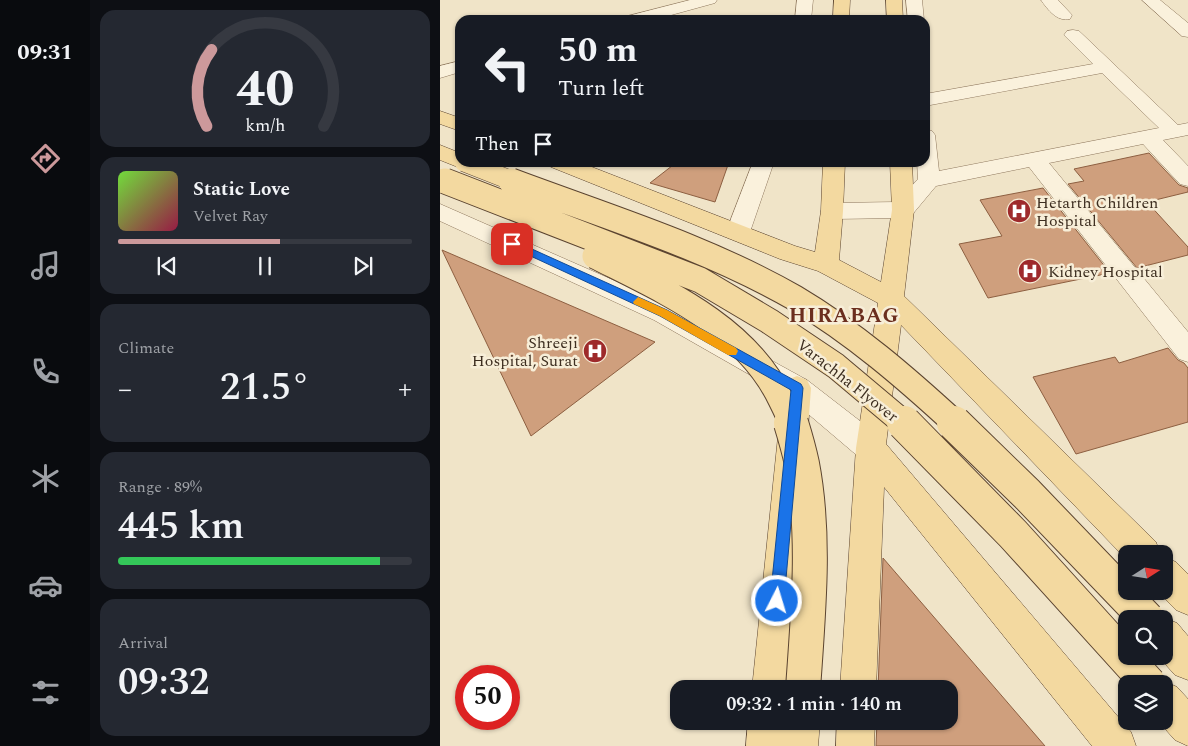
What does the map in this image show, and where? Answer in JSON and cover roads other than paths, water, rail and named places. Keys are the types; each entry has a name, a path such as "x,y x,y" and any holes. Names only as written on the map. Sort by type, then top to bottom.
{"main road":[{"path":"841,15 842,0"},
{"path":"894,0 895,15"},
{"name":"Varachha Flyover","path":"440,152 454,171 700,280 769,320 836,366 912,430 1013,534 1141,675"},
{"path":"571,167 788,253 826,264 890,298 1135,545"},
{"path":"826,264 832,211 834,167"},
{"path":"858,680 871,448 903,210 901,167"},
{"path":"454,171 689,306 716,324 747,350 770,379 788,415 801,452 807,500 810,568 804,680"},
{"name":"Varachha Flyover","path":"454,171 716,258 794,298 857,340 940,409 1038,505 1138,610"},
{"path":"771,680 797,388"},
{"path":"871,448 1117,746"},
{"path":"1173,583 1188,598"},
{"path":"1173,646 1188,662"},
{"path":"1173,710 1188,727"},
{"path":"765,746 766,730"},
{"path":"800,746 801,730"},
{"path":"855,746 856,730"}],"street":[{"path":"653,15 709,0"},
{"path":"804,15 805,0"},
{"path":"914,0 916,15"},
{"path":"1049,0 1064,16"},
{"path":"1150,0 1188,32"},
{"path":"1073,35 1181,131"},
{"path":"930,99 1107,67"},
{"path":"440,72 455,68"},
{"path":"832,211 903,210 929,180 1181,131"},
{"path":"1148,137 1188,179"},
{"path":"1035,160 1188,350"},
{"path":"738,232 762,167"},
{"path":"928,167 929,180"},
{"path":"440,212 664,313 797,388 871,448"}],"place":[{"name":"Hetarth Children Hospital","path":"1019,211"},
{"name":"Kidney Hospital","path":"1030,271"},
{"name":"Shreeji Hospital, Surat","path":"595,351"}],"district":[{"name":"HIRABAG","path":"844,315"}]}
